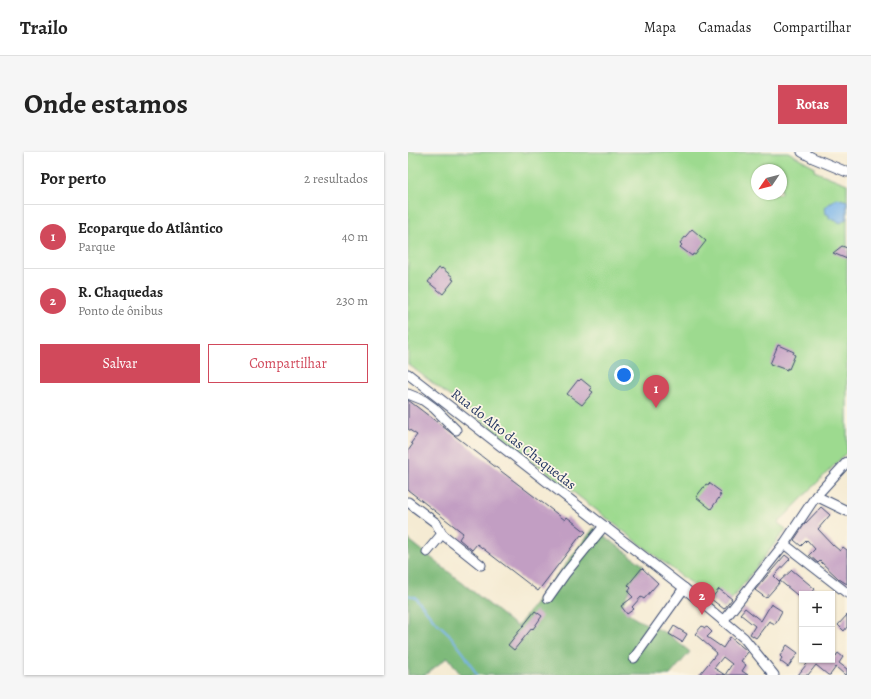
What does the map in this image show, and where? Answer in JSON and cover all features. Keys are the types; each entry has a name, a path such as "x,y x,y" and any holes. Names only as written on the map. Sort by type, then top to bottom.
{"street":[{"path":"802,152 847,172"},
{"name":"Rua do Alto das Chaquedas","path":"408,374 684,588 744,638 774,675"},
{"path":"408,394 423,400 434,408 456,430"},
{"path":"723,621 784,544 816,496 847,462"},
{"path":"816,496 847,511"},
{"path":"408,502 436,523 442,534 481,565"},
{"path":"548,598 565,574 604,526"},
{"path":"427,552 442,534"},
{"path":"784,544 847,593"},
{"path":"634,658 684,588"}],"green space":[{"path":"408,152 788,152 815,167 814,171 847,184 847,452 778,523 786,529 724,609 408,364"},
{"path":"594,528 643,565 623,602 624,609 636,619 668,634 690,652 670,675 461,675 448,657 425,675 408,675 408,539 517,627"}],"water":[{"path":"837,198 847,201 847,218 841,223 829,218 829,215 826,214 825,207"}],"building":[{"path":"692,229 706,241 695,255 693,254 692,256 680,247 682,245 680,243"},
{"path":"842,246 847,248 847,259 833,253"},
{"path":"439,268 442,268 453,277 452,279 454,280 443,294 428,282"},
{"path":"778,345 794,352 793,354 795,355 789,369 787,368 787,370 770,364"},
{"path":"581,379 592,388 590,390 593,392 582,405 567,394 578,380 579,381"},
{"path":"408,400 565,520 567,517 586,532 582,536 581,535 538,591 477,544 472,550 459,539 463,533 408,490 408,451 413,444 411,443 417,435 408,429"},
{"path":"709,483 721,492 719,494 721,495 711,509 696,497 706,484 708,485"},
{"path":"821,507 830,515 818,529 840,551 843,547 847,550 847,584 839,579 820,561 818,563 809,555 815,549 807,540 801,546 794,540 804,525"},
{"path":"785,555 790,559 774,576 780,582 766,598 755,590"},
{"path":"642,568 658,583 644,599 641,597 632,607 634,609 627,614 621,606 633,597 628,592 631,588 628,585"},
{"path":"792,570 815,589 813,591 799,591 799,597 780,581"},
{"path":"719,589 732,599 724,609 711,599"},
{"path":"771,604 782,611 775,624 769,621 756,638 750,634 755,626 740,614 745,608 761,621"},
{"path":"535,611 542,616 533,629 532,628 514,650 508,645"},
{"path":"847,615 847,627 844,631 838,625"},
{"path":"674,626 687,634 682,642 669,634"},
{"path":"702,626 705,628 707,627 712,632 707,637 723,648 730,637 748,652 741,661 746,665 742,671 748,675 725,675 699,675 717,653 695,634","holes":["723,657 732,664 725,675 714,668"]},
{"path":"787,645 798,653 788,667 780,661 782,658 780,656"},
{"path":"838,653 843,657 839,663 847,669 847,675 836,667 830,675 828,675 816,665 808,675 798,675 808,663 835,663 835,657"}],"waterway":[{"path":"408,595 415,597 433,619 449,634 465,655 477,675"}],"place":[{"name":"Ecoparque do Atlântico","path":"656,408"},
{"name":"R. Chaquedas","path":"702,615"}]}
